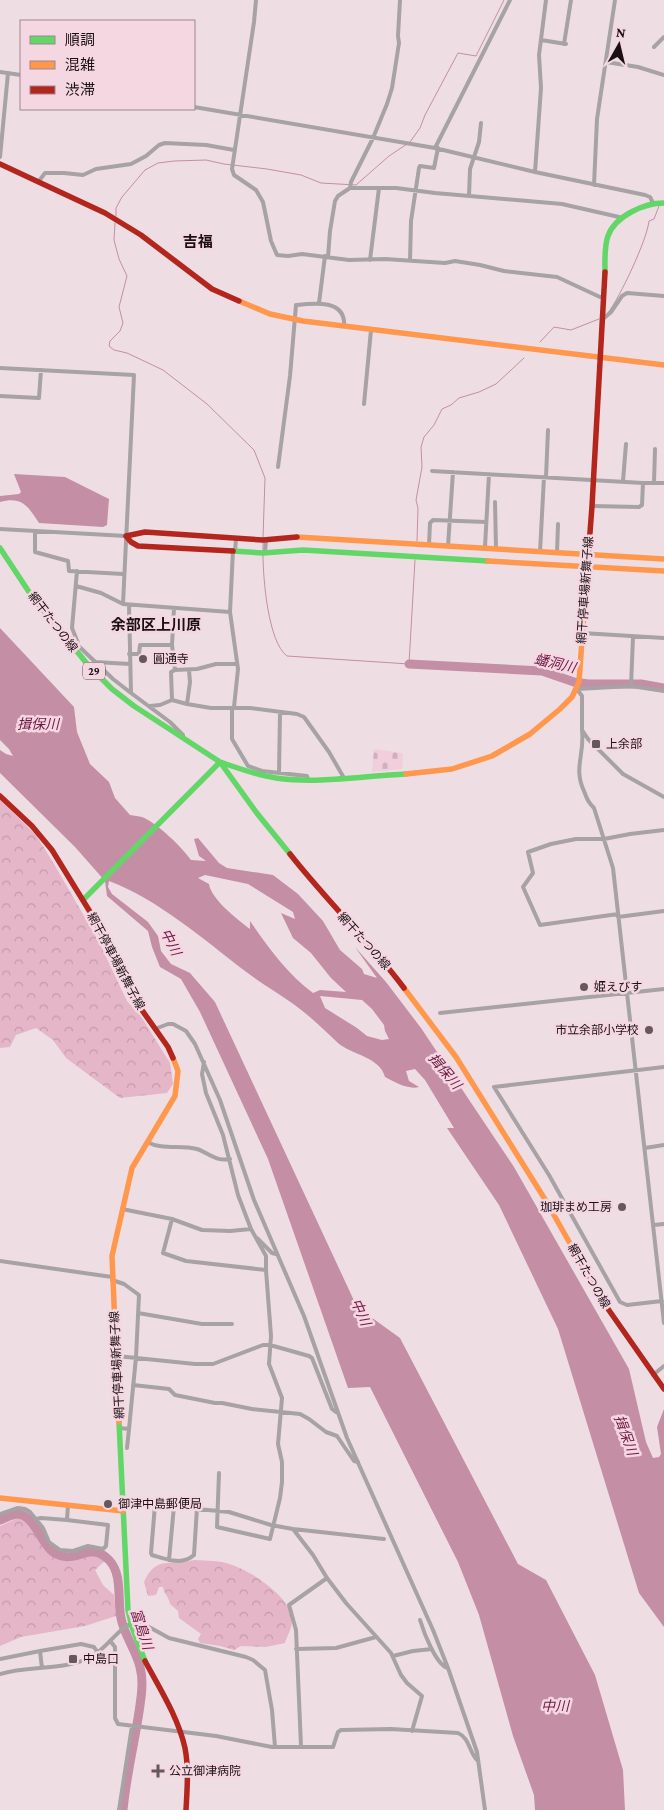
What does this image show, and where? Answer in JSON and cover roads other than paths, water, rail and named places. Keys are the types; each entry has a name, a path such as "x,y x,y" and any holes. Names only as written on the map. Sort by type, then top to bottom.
{"main road":[{"path":"0,164 103,212 141,235 212,289 261,310 296,320 664,365"},
{"path":"621,219 653,203 664,203"},
{"name":"網干停車場新舞子線","path":"578,685 592,506 608,238 610,231 621,219"},
{"path":"664,559 300,537 266,540 145,532 126,536 138,546 265,552 303,550 664,571"},
{"name":"網干たつの線","path":"0,548 31,595 88,665 112,689 134,706 190,742 218,764 305,874 391,971 456,1057 546,1201 606,1306 664,1389"},
{"path":"218,764 274,778 308,780 451,769 477,762 524,739 540,728 571,698 578,685"},
{"name":"網干停車場新舞子線","path":"186,1810 186,1758 179,1731 129,1625 112,1279 112,1256 132,1168 174,1096 178,1079 175,1060 132,996 85,899 218,764"},
{"path":"0,796 16,809 41,836 85,899"},
{"path":"0,1498 123,1511"}],"street":[{"path":"256,0 232,169 234,176 256,190 263,202 271,242 277,255 302,254 370,260 385,259 445,263 455,261 504,271 557,277 603,297"},
{"path":"350,188 351,182 373,138 392,88 399,43 400,0"},
{"path":"410,261 410,221 420,166 434,168 437,148 510,0"},
{"path":"535,172 541,88 539,55 546,0"},
{"path":"541,40 565,44 571,0"},
{"path":"594,185 597,119 616,0"},
{"path":"654,46 664,36"},
{"path":"606,62 638,67 664,75"},
{"path":"0,72 20,75"},
{"path":"0,157 8,73"},
{"path":"195,107 437,148 535,172 645,195 650,197 653,203"},
{"path":"469,196 470,169 479,142 481,123"},
{"path":"39,182 46,174 83,175 96,169 131,164 165,143 206,145 234,150"},
{"path":"319,303 336,201 338,196 350,188 415,190 562,204 621,219"},
{"path":"370,260 379,188"},
{"path":"602,320 627,292 664,296"},
{"path":"278,467 296,320 296,305 319,303 335,307 340,310 345,320 344,326"},
{"path":"364,404 371,330"},
{"path":"0,368 134,375 123,604"},
{"path":"0,396 39,398 41,370"},
{"path":"540,552 548,430"},
{"path":"624,481 626,444"},
{"path":"654,483 655,449"},
{"path":"432,470 664,483"},
{"path":"448,546 453,472"},
{"path":"485,547 489,474"},
{"path":"592,506 639,507 642,505 643,483"},
{"path":"495,502 496,548"},
{"path":"429,545 430,523 433,520 486,522"},
{"path":"557,553 558,524"},
{"path":"0,528 35,532 126,536"},
{"path":"35,532 34,552 68,561 69,571 124,574"},
{"path":"236,539 230,612 237,664 232,739 248,766 279,774 307,776 308,780"},
{"path":"265,552 266,540"},
{"path":"77,571 72,628 79,645"},
{"path":"76,586 95,591 123,604 230,612"},
{"path":"129,605 131,693"},
{"path":"174,608 172,645 175,670"},
{"path":"58,629 79,645 95,662 131,693 170,722 190,742"},
{"path":"582,633 664,638"},
{"path":"631,686 633,637"},
{"path":"129,654 139,654 140,645 172,645"},
{"path":"95,662 130,664"},
{"path":"172,700 171,672 175,670 206,668 216,664 237,664"},
{"path":"187,704 190,682 189,670"},
{"path":"664,692 631,686 578,685 582,698 584,744 580,762 580,781 587,801 594,808 613,868 664,1323"},
{"path":"150,706 160,705 172,700 211,708 233,708 297,714 304,717 344,778"},
{"path":"279,774 280,712"},
{"path":"582,730 591,743 623,774 664,797"},
{"path":"664,830 604,839 576,839 551,844 528,852 533,873 523,887 540,925 618,915 664,912"},
{"path":"440,1013 664,989"},
{"path":"155,1029 168,1024 178,1026 192,1040 204,1062 220,1100 254,1200 304,1316 336,1412 448,1668 469,1725 478,1761 485,1810"},
{"path":"204,1062 202,1074 206,1093 223,1134 238,1195 250,1229 266,1256 270,1345 269,1364 280,1392 281,1413 278,1444 282,1462 280,1498 270,1539 217,1527 219,1473"},
{"path":"662,1301 627,1305 620,1302 549,1175 494,1087 664,1067"},
{"path":"147,1142 162,1147 187,1147 200,1150 215,1158 230,1159"},
{"path":"645,1148 664,1145"},
{"path":"122,1209 172,1219 202,1230 230,1231 250,1229"},
{"path":"172,1219 163,1253 186,1261 266,1270"},
{"path":"654,1225 664,1224"},
{"path":"255,1237 276,1254"},
{"path":"0,1261 112,1279 137,1292 139,1295 136,1357 127,1448"},
{"path":"138,1313 202,1324 232,1324"},
{"path":"117,1356 195,1364 214,1364 263,1345 270,1345 312,1358 332,1409 336,1412"},
{"path":"653,1375 664,1366"},
{"path":"133,1385 169,1389 175,1395 252,1410 300,1414 326,1432 337,1436 354,1461 358,1462"},
{"path":"120,1428 129,1429"},
{"path":"123,1502 218,1510 293,1529 384,1539"},
{"path":"67,1520 68,1505"},
{"path":"155,1505 151,1553 152,1555 169,1560 181,1561 192,1558 194,1555 197,1508"},
{"path":"169,1560 174,1506"},
{"path":"0,1514 18,1508 25,1509 43,1528 49,1542 60,1550 73,1551 88,1546 103,1549 106,1546 108,1525 67,1520 36,1519"},
{"path":"293,1529 314,1555 346,1603 393,1656 401,1675 422,1698 412,1731"},
{"path":"301,1746 295,1623 289,1604 328,1578"},
{"path":"420,1620 432,1649 444,1666 448,1668"},
{"path":"0,1674 82,1661 98,1653 119,1632 129,1625 140,1622 169,1638 227,1652 258,1663 265,1670 272,1710 275,1747"},
{"path":"296,1649 336,1648 376,1637"},
{"path":"111,1642 116,1647 116,1722 118,1724 216,1736 275,1747 333,1747 338,1732 341,1730 434,1730 460,1733 478,1761"},
{"path":"0,1659 81,1644 94,1647 98,1653"},
{"path":"393,1656 432,1649"},
{"path":"40,1651 42,1668"},
{"path":"119,1810 134,1726"}],"water":[{"path":"14,474 65,477 109,499 107,525 103,527 39,523 24,504 14,500 0,502 0,496 19,494 21,492"},
{"path":"0,628 74,707 77,732 90,764 109,782 115,798 130,815 142,817 155,824 191,860 206,861 199,856 194,839 198,838 219,863 227,868 273,875 298,894 323,921 340,950 362,969 364,974 377,978 355,947 386,982 421,1028 514,1167 629,1369 646,1442 653,1458 659,1457 661,1454 657,1427 664,1409 664,1627 639,1593 558,1329 499,1205 447,1128 454,1128 425,1080 415,1069 406,1071 409,1081 419,1087 406,1086 385,1077 378,1065 338,1043 284,997 250,975 180,921 163,909 109,881 108,887 112,894 148,922 158,936 161,951 171,964 190,973 215,1002 357,1307 400,1338 518,1564 546,1580 595,1675 623,1770 625,1810 535,1810 534,1795 513,1736 479,1615 458,1562 370,1387 348,1388 268,1159 200,1012 181,979 160,967 148,931 107,896 105,881 75,847 0,773 0,750 13,756 0,740","holes":["205,875 248,884 293,912 295,919 281,913 293,938 311,953 331,978 346,992 320,990 313,993 304,986 279,960 250,921 250,929 232,915 220,902 209,884 198,878","320,996 362,1000 372,1009 384,1025 389,1039 382,1040 367,1036 325,1008"]}],"waterway":[{"path":"410,142 420,128 458,53 476,56 504,0"},
{"path":"116,216 116,208 122,197 145,170 158,163 206,160 301,175 321,183 356,185 389,156 407,144"},
{"path":"608,313 626,282 649,221 654,219 659,206"},
{"path":"115,223 114,240 119,259 127,276 119,307 123,323 120,331 110,341 109,346 114,350 127,353 163,370 207,404 254,450 265,478 263,538"},
{"path":"540,342 554,327 571,330 599,319"},
{"path":"417,541 418,508 416,500 422,467 421,447 424,437 434,425 442,409 451,405 459,398 496,384 524,358"},
{"path":"263,542 263,551"},
{"path":"263,555 264,579 271,624 275,638 287,656 409,664 415,560"},
{"name":"蟠洞川","path":"409,664 542,671 574,682 588,684 641,684 664,688"},
{"name":"富島川","path":"0,1520 16,1514 24,1516 29,1519 53,1552 69,1557 89,1552 102,1554 109,1560 116,1573 123,1624 138,1661 142,1678 140,1707 123,1810"}],"place":[{"name":"圓通寺","path":"143,659"},
{"name":"上余部","path":"596,744"},
{"name":"姫えびす","path":"584,987"},
{"name":"市立余部小学校","path":"649,1030"},
{"name":"珈琲まめ工房","path":"622,1207"},
{"name":"御津中島郵便局","path":"108,1504"},
{"name":"中島口","path":"73,1659"},
{"name":"公立御津病院","path":"158,1771"}],"district":[{"name":"吉福","path":"198,242"},
{"name":"余部区上川原","path":"156,625"}],"water label":[{"name":"揖保川","path":"38,724"},
{"name":"中川","path":"171,942"},
{"name":"揖保川","path":"445,1071"},
{"name":"中川","path":"361,1312"},
{"name":"揖保川","path":"626,1435"},
{"name":"中川","path":"555,1706"}]}
